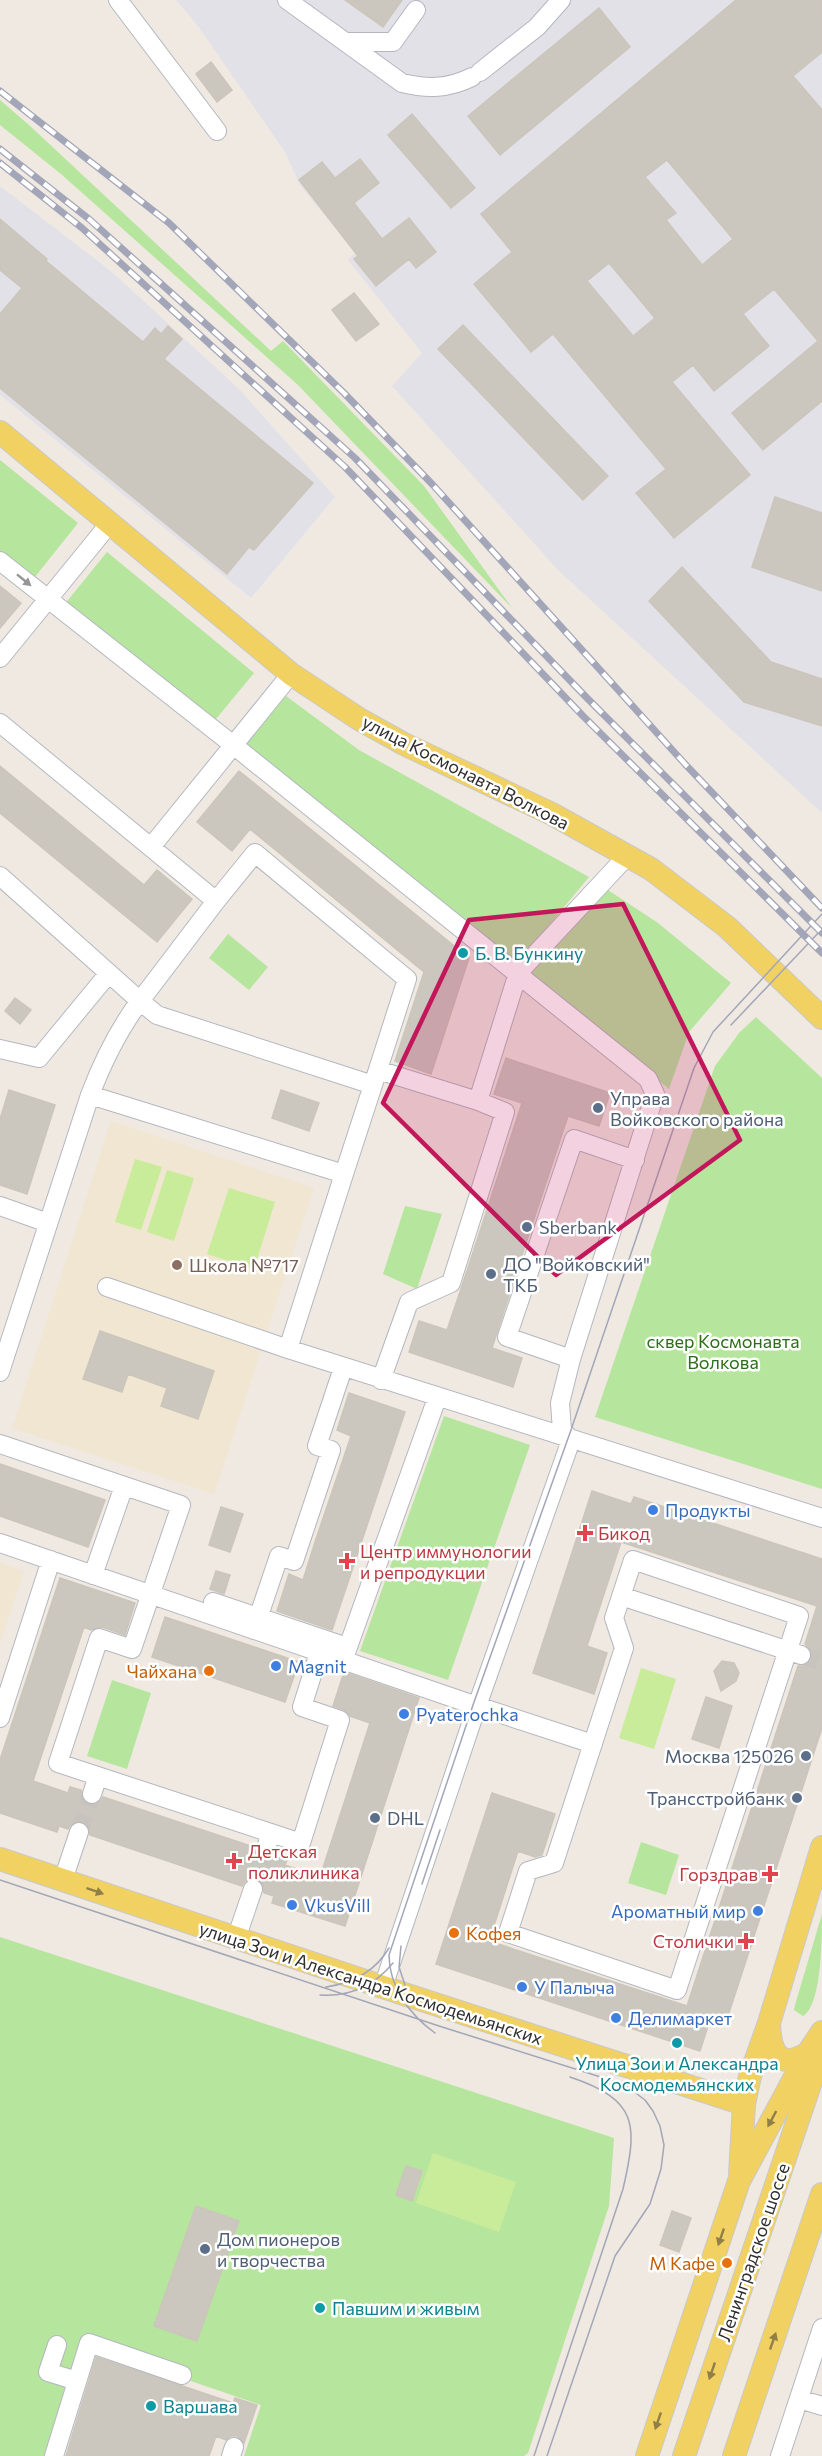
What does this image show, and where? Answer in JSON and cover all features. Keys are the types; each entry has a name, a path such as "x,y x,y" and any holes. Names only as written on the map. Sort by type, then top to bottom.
{"main road":[{"name":"улица Космонавта Волкова","path":"0,432 291,674 359,719 404,744 552,814 651,870 719,921 822,1018"},
{"path":"739,2181 744,2104 758,2047 769,2023 822,1847"},
{"name":"улица Зои и Александра Космодемьянских","path":"0,1859 236,1939 744,2104"},
{"path":"769,2023 773,2048 783,2060 797,2060 815,2050"},
{"path":"646,2456 739,2181 815,2050 822,2032"},
{"name":"Ленинградское шоссе","path":"684,2456 815,2050"},
{"path":"734,2456 822,2194"},
{"path":"807,2240 822,2215"}],"street":[{"path":"118,0 218,131"},
{"path":"287,0 402,83 421,88 442,88 476,74 537,27 561,0"},
{"path":"346,42 393,42 421,4"},
{"path":"0,658 110,524"},
{"path":"0,561 232,744 648,1079 655,1094 571,1359 560,1403 562,1430 571,1440"},
{"path":"151,847 232,744 291,674"},
{"path":"0,723 216,901"},
{"path":"0,1372 102,1064 140,1000 255,853 408,979 288,1349"},
{"path":"478,1101 518,973 627,855"},
{"path":"0,876 157,1015 375,1077 478,1101 505,1112 451,1283 409,1302 381,1380"},
{"path":"0,1049 39,1058 109,973"},
{"path":"90,1095 344,1174"},
{"path":"571,1359 507,1337 574,1139 635,1160"},
{"path":"0,1206 48,1223"},
{"path":"107,1287 343,1368 822,1518"},
{"path":"256,1623 279,1556 294,1561 331,1450 317,1446 343,1368"},
{"path":"345,1654 437,1398"},
{"path":"382,1987 477,1706 571,1440"},
{"path":"0,1444 181,1505 132,1649 99,1638 58,1763 301,1843 340,1720 302,1707 320,1653"},
{"path":"93,1575 124,1486"},
{"path":"0,1543 151,1595 256,1623 345,1654 477,1706 593,1743"},
{"path":"0,1718 51,1560"},
{"path":"633,1560 799,1616 794,1653 677,1990 508,1933 528,1871 554,1863 624,1648 614,1618 633,1560"},
{"path":"621,1596 794,1653"},
{"path":"213,1602 320,1653 345,1654"},
{"path":"92,1794 98,1776"},
{"path":"63,1880 79,1832"},
{"path":"265,1851 271,1833"},
{"path":"236,1939 253,1889"},
{"path":"780,2456 822,2328"},
{"path":"54,2456 88,2343 182,2375"},
{"path":"57,2345 48,2373 77,2381"},
{"path":"799,2398 822,2406"}],"highlighted area":[{"path":"623,904 740,1140 556,1275 383,1103 469,920"}],"shaded area":[{"path":"176,0 822,0 822,813 558,570 392,386 422,353 348,260 355,253 300,185 285,152 198,26"},
{"path":"0,186 112,272 240,390 335,497 251,598 0,395"},
{"name":"Школа №717","path":"111,1121 314,1188 214,1494 12,1428"},
{"path":"0,1563 24,1571 0,1644"}],"green space":[{"path":"0,100 271,351 283,341 424,486 512,608 298,385 61,174 0,125"},
{"path":"0,460 78,523 31,582 0,557"},
{"path":"107,552 254,673 211,725 64,605"},
{"path":"286,696 359,750 589,877 517,964 243,748"},
{"path":"605,888 658,923 731,983 689,1032 669,1089 527,972"},
{"path":"228,934 268,967 249,990 209,958"},
{"name":"сквер Космонавта Волкова","path":"756,1017 822,1078 822,1489 595,1417 715,1066 739,1033"},
{"path":"135,1159 162,1167 141,1230 115,1222"},
{"path":"167,1170 194,1178 174,1241 147,1232"},
{"path":"229,1188 275,1202 254,1269 207,1254"},
{"path":"405,1206 442,1214 417,1289 383,1274"},
{"path":"444,1416 530,1445 448,1680 360,1651"},
{"path":"641,1668 676,1679 654,1749 619,1738"},
{"path":"112,1680 151,1693 127,1769 87,1756"},
{"path":"641,1842 679,1855 666,1895 628,1883"},
{"path":"822,1914 820,1970 814,1999 803,2016 794,2010"},
{"path":"0,1937 614,2138 609,2206 528,2453 524,2456 244,2456 261,2405 79,2343 44,2456 0,2456"},
{"path":"433,2153 516,2182 499,2232 416,2203"}],"building":[{"path":"345,0 402,0 383,27"},
{"path":"736,0 822,0 822,52 793,76 822,110 822,401 763,450 732,413 818,341 774,289 743,314 769,346 714,391 693,365 672,382 750,475 674,538 636,493 666,469 553,334 531,352 474,284 512,252 481,214","holes":["667,160 733,239 702,265 666,220 676,213 645,177","609,263 655,318 633,336 587,281"]},
{"path":"599,8 630,47 500,155 468,116"},
{"path":"211,62 232,90 217,102 196,74"},
{"path":"412,114 475,188 451,208 388,135"},
{"path":"360,159 379,183 354,203 382,239 409,218 436,252 416,268 409,259 376,286 354,259 358,256 299,180 322,162 335,178"},
{"path":"0,219 47,259 46,261 143,342 155,328 161,334 168,326 182,339 164,359 313,483 254,550 249,547 227,574 0,388 0,314 22,288 0,270"},
{"path":"354,293 379,324 356,341 332,310"},
{"path":"463,325 608,476 583,500 438,349"},
{"path":"775,497 822,513 822,591 752,567"},
{"path":"682,567 771,662 822,679 822,726 744,702 649,601"},
{"path":"0,586 21,603 0,628"},
{"path":"0,766 144,885 157,870 192,899 157,942 0,813"},
{"path":"239,771 469,958 431,1074 395,1061 424,972 250,829 232,851 197,822"},
{"path":"15,998 31,1010 20,1024 5,1011"},
{"path":"506,1058 610,1093 599,1126 568,1116 527,1240 492,1348 522,1358 513,1387 409,1352 419,1321 447,1330 462,1286 522,1103 494,1094"},
{"path":"9,1090 55,1105 27,1194 0,1185 0,1119"},
{"path":"281,1090 319,1103 309,1131 272,1118"},
{"path":"100,1331 214,1371 198,1419 161,1406 167,1388 128,1374 122,1392 83,1379"},
{"path":"349,1393 405,1412 332,1630 277,1611 289,1574 303,1580 351,1436 337,1430"},
{"path":"0,1464 105,1500 88,1547 0,1516"},
{"path":"592,1491 631,1504 634,1497 822,1559 822,1728 725,2025 710,2020 700,2051 436,1964 492,1793 555,1814 542,1855 535,1857 518,1851 489,1941 687,2006 798,1666 804,1666 811,1659 812,1652 805,1644 817,1606 621,1542 587,1646 607,1653 594,1694 533,1673"},
{"path":"221,1507 243,1514 230,1552 209,1545"},
{"path":"216,1571 230,1575 224,1594 210,1589"},
{"path":"60,1578 135,1603 125,1635 102,1627 91,1630 84,1627 33,1781 68,1793 70,1787 81,1790 83,1801 89,1805 99,1803 103,1797 254,1847 256,1858 262,1862 272,1860 276,1854 288,1858 285,1865 320,1877 370,1723 350,1716 344,1710 333,1706 344,1672 419,1698 345,1926 272,1903 274,1896 264,1893 262,1882 256,1878 246,1880 242,1886 90,1835 88,1825 82,1821 72,1823 68,1829 59,1826 57,1832 0,1813 0,1760"},
{"path":"165,1617 299,1662 285,1702 152,1657"},
{"path":"722,1661 734,1663 739,1673 736,1681 721,1691 714,1671"},
{"path":"706,1697 732,1706 719,1748 692,1739"},
{"path":"406,2166 422,2171 412,2201 396,2195"},
{"name":"Дом пионеров и творчества","path":"196,2206 239,2221 197,2341 154,2326"},
{"path":"672,2211 691,2218 679,2252 660,2245"},
{"name":"Варшава","path":"96,2357 233,2403 235,2398 257,2405 244,2443 237,2436 231,2436 226,2440 216,2436 209,2456 66,2456"}],"tunnel":[{"path":"801,1655 822,1662"},
{"path":"79,1832 92,1794"},
{"path":"253,1889 265,1851"}],"tram line":[{"path":"435,2033 409,2009 397,1989 389,1955 473,1705 571,1430 694,1068 713,1032 822,914"},
{"path":"731,1025 822,929"},
{"path":"422,1884 440,1830"},
{"path":"0,1880 439,2026 607,2079 629,2088 645,2100 660,2126 664,2145 661,2169 650,2204 615,2256 547,2456"},
{"path":"401,1946 399,1967 406,1988"},
{"path":"326,1987 345,1983 362,1975 377,1964 389,1948"},
{"path":"320,1995 351,1992 378,1978 393,1963"},
{"path":"534,2456 623,2189 631,2147 628,2117 621,2105 609,2095 570,2077"}],"railway":[{"path":"0,91 169,223 344,393 433,485 685,764 822,908"},
{"path":"0,149 89,219 355,458 586,697 822,933"},
{"path":"0,163 82,228 345,467 583,716 822,953"}],"place":[{"name":"Б. В. Бункину","path":"463,953"},
{"name":"Управа Войковского района","path":"598,1108"},
{"name":"Sberbank","path":"527,1227"},
{"name":"Школа №717","path":"177,1265"},
{"name":"ДО \"Войковский\" ТКБ","path":"491,1274"},
{"name":"Продукты","path":"653,1510"},
{"name":"Бикод","path":"585,1533"},
{"name":"Центр иммунологии и репродукции","path":"347,1561"},
{"name":"Magnit","path":"276,1666"},
{"name":"Чайхана","path":"209,1671"},
{"name":"Pyaterochka","path":"404,1714"},
{"name":"Москва 125026","path":"806,1756"},
{"name":"Трансстройбанк","path":"797,1798"},
{"name":"DHL","path":"375,1818"},
{"name":"Детская поликлиника","path":"234,1861"},
{"name":"Горздрав","path":"770,1874"},
{"name":"VkusVill","path":"292,1905"},
{"name":"Ароматный мир","path":"758,1911"},
{"name":"Кофея","path":"454,1933"},
{"name":"Столички","path":"746,1941"},
{"name":"У Палыча","path":"522,1987"},
{"name":"Делимаркет","path":"616,2018"},
{"name":"Улица Зои и Александра Космодемьянских","path":"677,2043"},
{"name":"Дом пионеров и творчества","path":"205,2249"},
{"name":"М Кафе","path":"727,2263"},
{"name":"Павшим и живым","path":"320,2308"},
{"name":"Варшава","path":"151,2406"}]}
